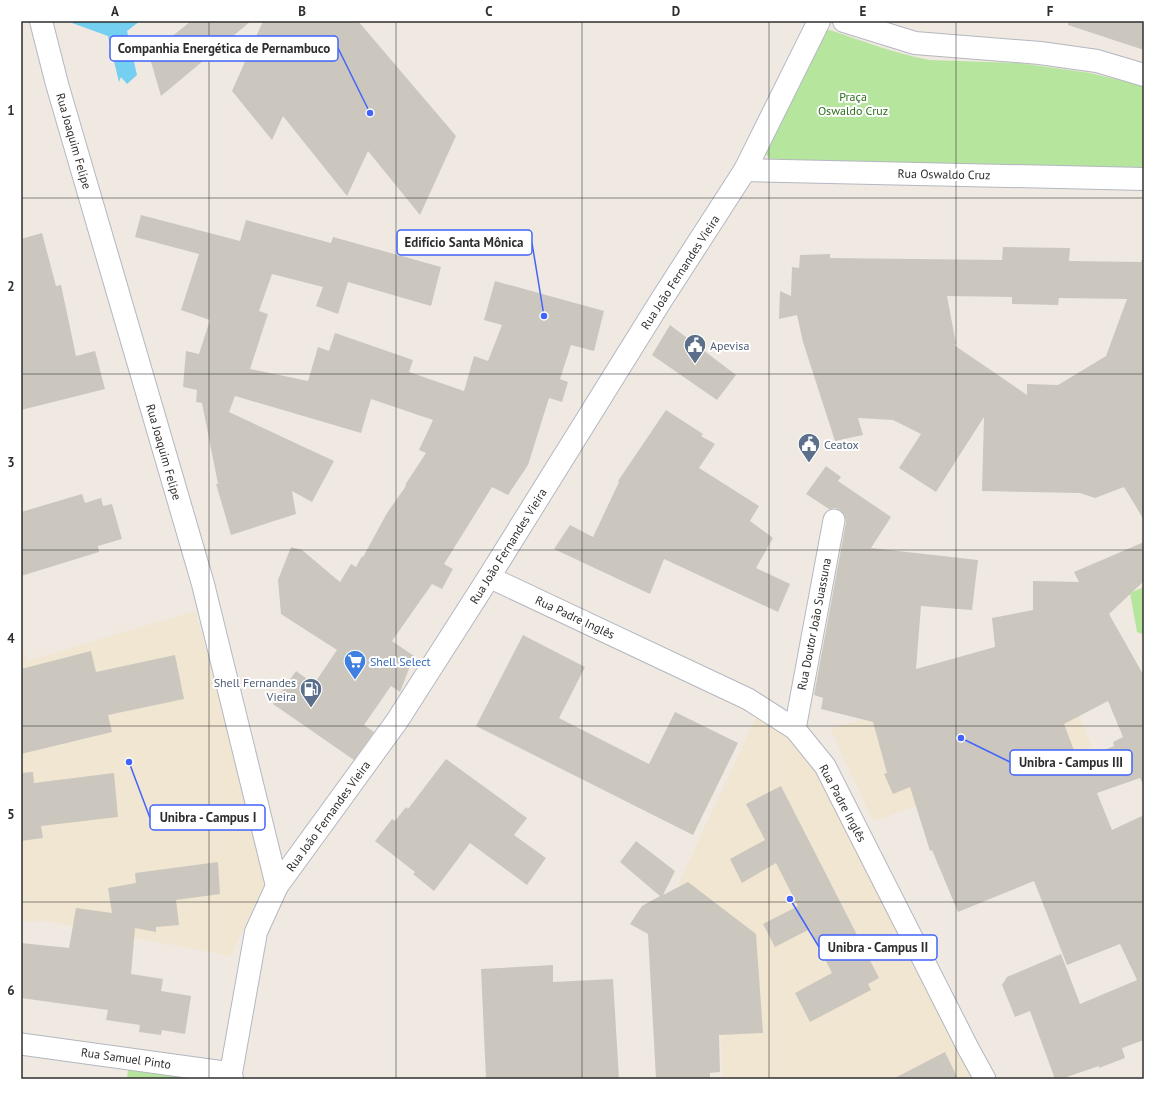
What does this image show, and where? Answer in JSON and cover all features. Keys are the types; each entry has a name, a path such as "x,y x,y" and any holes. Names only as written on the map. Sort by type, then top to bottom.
{"street":[{"name":"Rua Joaquim Felipe","path":"41,21 57,84 203,584 277,886"},
{"name":"Rua João Fernandes Vieira","path":"231,1076 256,932 277,886 397,721 489,577 660,302 745,170 819,21"},
{"path":"844,21 916,43 1040,53 1096,61 1144,74"},
{"name":"Rua Oswaldo Cruz","path":"745,170 1144,179"},
{"name":"Rua Doutor João Suassuna","path":"795,729 834,520"},
{"name":"Rua Padre Inglês","path":"489,577 748,699 795,729 825,766 985,1079"},
{"name":"Rua Samuel Pinto","path":"21,1044 231,1076"}],"shaded area":[{"path":"195,611 267,863 267,878 231,956 45,921 21,922 21,642 27,661"},
{"path":"1056,663 1092,747 873,821 830,729"},
{"path":"757,715 790,735 809,758 977,1079 723,1079 715,912 678,885"}],"green space":[{"name":"Praça Oswaldo Cruz","path":"822,30 830,30 892,51 930,60 1019,63 1090,73 1144,86 1144,171 773,161 768,157 765,151"},
{"path":"1144,587 1144,635 1137,632 1130,593"},
{"path":"128,1069 211,1079 127,1079"}],"water":[{"path":"71,21 140,21 127,31 137,75 127,84 121,77 119,82 108,36 72,23"}],"building":[{"path":"191,21 251,21 161,96 149,55"},
{"path":"263,21 358,21 456,136 420,215 368,151 347,196 283,116 272,140 232,91"},
{"path":"1068,21 1144,21 1144,50 1068,25"},
{"path":"141,215 240,241 246,220 331,243 333,237 441,267 431,306 348,282 338,314 316,306 323,287 272,274 259,311 268,314 250,369 308,381 318,347 329,351 335,333 413,360 409,372 464,391 474,356 488,361 502,325 484,320 495,281 604,311 594,351 571,345 560,379 568,382 562,402 549,398 528,465 508,495 492,487 444,564 453,569 442,589 432,584 392,641 414,656 400,692 391,686 364,725 374,732 354,760 273,704 296,671 314,684 337,650 281,614 278,580 291,547 302,550 340,582 351,564 356,567 387,513 406,486 405,485 426,453 419,450 433,420 371,399 361,433 235,396 229,412 334,461 312,502 292,491 296,514 231,535 216,484 218,484 202,403 196,402 197,390 183,387 186,351 199,354 210,320 181,310 199,254 135,237"},
{"path":"42,233 56,286 61,285 76,356 95,351 105,389 21,410 21,239"},
{"path":"1003,247 1070,248 1069,261 1141,262 1144,260 1144,520 1124,487 1095,498 1080,493 982,491 984,417 936,492 899,468 921,434 893,420 858,418 863,435 835,441 803,342 797,315 779,319 780,291 791,296 792,267 799,268 800,255 830,254 830,258 1002,260","holes":["947,296 1012,297 1012,304 1058,305 1059,298 1127,299 1106,356 1058,385 1027,384 1027,395 954,345 956,344"]},
{"name":"Apevisa","path":"670,325 736,375 717,400 652,355"},
{"path":"666,410 703,434 701,436 715,444 699,468 759,506 750,521 773,538 756,568 790,584 778,612 664,559 650,594 554,549 570,525 593,537 619,482 618,481"},
{"path":"826,466 841,477 838,481 891,517 871,548 978,560 972,610 921,606 916,669 995,647 992,618 1033,610 1033,581 1079,582 1074,572 1144,542 1144,581 1109,614 1144,676 1144,786 1140,778 1097,793 1112,830 1144,815 1144,1040 1122,1048 1125,1058 1099,1068 1099,1066 1061,1079 1055,1079 1030,1011 1015,1017 1002,985 1007,977 1061,954 1080,1004 1137,980 1120,944 1067,965 1034,881 958,912 932,850 930,851 910,787 893,794 884,774 887,773 873,722 821,709 823,698 814,695 846,522 845,516 841,511 836,508 829,509 806,494","holes":["1108,701 1123,737 1113,742 1114,746 1078,761 1064,724"]},
{"path":"82,494 85,503 101,498 103,506 112,504 122,539 98,546 99,552 21,576 21,512"},
{"path":"523,635 585,667 559,718 649,764 675,712 738,743 693,835 476,726"},
{"path":"91,651 96,672 175,655 184,699 108,715 112,732 21,754 21,669"},
{"path":"446,759 527,818 514,835 546,858 527,885 470,843 434,891 413,874 415,872 375,841 392,819 395,821 406,807 408,809"},
{"path":"33,772 34,783 114,773 118,817 41,826 43,838 21,841 21,773"},
{"path":"781,786 879,978 868,984 871,990 810,1022 795,993 832,973 810,929 775,947 763,924 798,906 776,863 742,883 730,859 765,840 746,804"},
{"path":"636,841 675,871 663,895 688,882 756,934 763,1033 719,1035 720,1072 710,1073 710,1079 656,1079 648,934 630,924 642,906 660,896 620,862"},
{"path":"218,862 220,894 176,900 179,925 156,927 156,932 135,928 131,974 163,979 161,991 191,996 185,1034 162,1030 161,1035 139,1032 140,1025 106,1020 108,1010 21,998 21,943 69,948 76,908 112,913 108,888 136,883 135,873"},
{"path":"553,965 553,982 613,979 619,1079 486,1079 481,969"},
{"path":"945,1052 958,1079 893,1079"}],"place":[{"name":"Companhia Energética de Pernambuco","path":"370,113"},
{"name":"Edifício Santa Mônica","path":"544,316"},
{"name":"Apevisa","path":"695,364"},
{"name":"Ceatox","path":"809,464"},
{"name":"Shell Select","path":"355,680"},
{"name":"Shell Fernandes Vieira","path":"311,708"},
{"name":"Unibra - Campus III","path":"961,738"},
{"name":"Unibra - Campus I","path":"129,762"},
{"name":"Unibra - Campus II","path":"790,899"}]}
